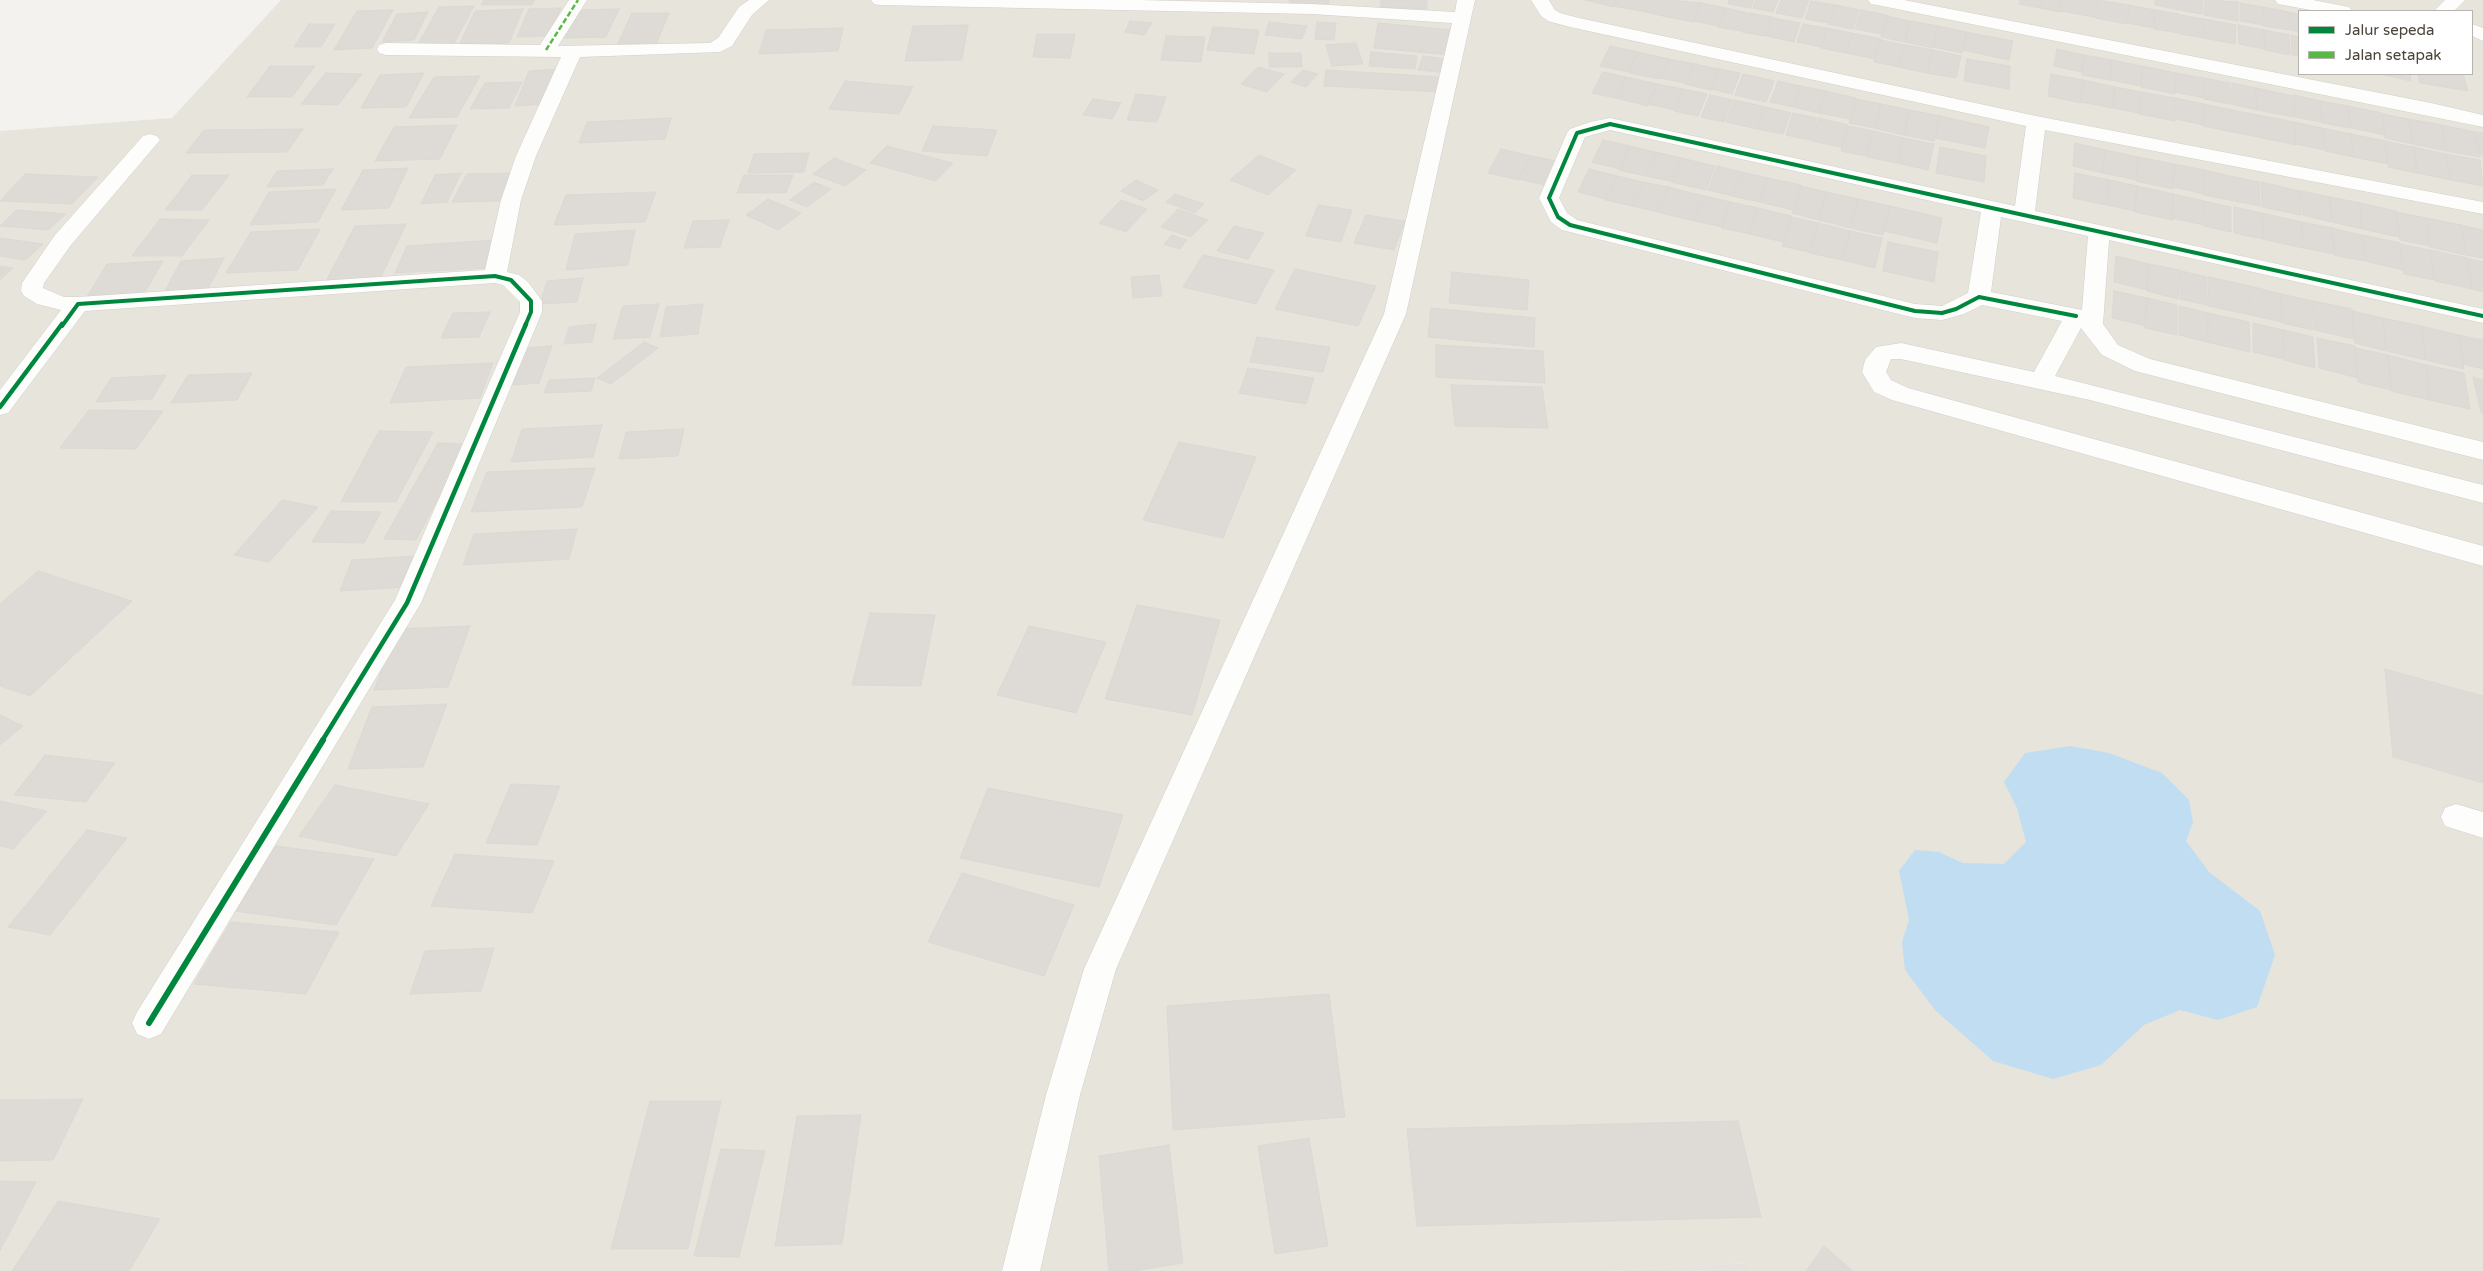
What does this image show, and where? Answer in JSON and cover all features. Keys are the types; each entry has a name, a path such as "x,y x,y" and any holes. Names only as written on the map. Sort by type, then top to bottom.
{"street":[{"path":"546,50 578,0"},
{"path":"386,48 573,52 713,48 725,42 746,11 760,0"},
{"path":"880,0 1312,9 1464,9 1394,314 1100,968 1063,1095 1021,1271"},
{"path":"1540,0 1547,12 1554,17 1576,22 2036,122 2483,208"},
{"path":"1877,0 2431,109 2483,121"},
{"path":"2284,0 2338,10"},
{"path":"2444,10 2456,0"},
{"path":"495,276 511,200 526,156 573,52"},
{"path":"2024,216 2036,122"},
{"path":"2483,316 1610,124 1577,133 1549,198 1558,217 1570,225 1915,311 1942,313 1956,309 1979,297 2084,320 2110,350 2144,365 2483,451"},
{"path":"149,1023 407,603 531,312 531,301 520,287 511,280 495,276 78,304 64,304 45,300 32,291 33,283 63,240 150,140"},
{"path":"1979,297 1992,209"},
{"path":"2040,382 2084,320 2099,232"},
{"path":"0,407 78,304"},
{"path":"2483,494 2090,392 1901,350 1884,352 1877,360 1874,372 1882,386 1900,394 2483,556"}],"shaded area":[{"path":"281,0 2483,0 2483,1271 1750,1271 1747,1263 1611,1271 0,1271 0,131 172,118"},
{"path":"1747,1263 1750,1271 1611,1271"}],"water":[{"path":"2070,746 2109,753 2162,773 2189,800 2193,822 2186,841 2209,872 2260,911 2275,955 2257,1007 2218,1020 2180,1010 2144,1025 2101,1065 2053,1079 1993,1061 1935,1010 1905,970 1902,942 1909,920 1899,871 1915,850 1939,852 1963,863 2004,864 2026,842 2017,808 2004,782 2025,753"}],"building":[{"path":"484,0 535,0 532,5 481,5"},
{"path":"1289,0 1329,0 1327,6 1289,2"},
{"path":"1381,0 1427,0 1427,9 1380,7"},
{"path":"1585,0 1616,0 1613,7"},
{"path":"1616,0 1646,0 1641,11 1613,6"},
{"path":"1646,0 1671,0 1663,16 1641,11"},
{"path":"1671,0 1701,3 1693,22 1663,16"},
{"path":"1729,0 1754,0 1751,8 1728,4"},
{"path":"1756,0 1778,0 1773,12 1753,8"},
{"path":"1781,0 1809,0 1802,18 1776,13"},
{"path":"2020,0 2041,0 2040,8 2019,4"},
{"path":"2041,0 2061,0 2060,12 2040,8"},
{"path":"2061,0 2097,0 2095,17 2060,11"},
{"path":"2097,0 2129,5 2127,24 2095,18"},
{"path":"2155,0 2180,0 2179,10 2155,5"},
{"path":"2181,0 2203,0 2202,14 2180,10"},
{"path":"2205,0 2238,2 2238,21 2204,15"},
{"path":"1811,1 1835,5 1829,23 1805,19"},
{"path":"1701,3 1726,8 1718,26 1693,21"},
{"path":"2240,3 2263,7 2264,25 2240,21"},
{"path":"1835,5 1859,10 1853,29 1828,24"},
{"path":"2129,5 2155,10 2154,28 2127,23"},
{"path":"474,6 453,45 417,46 439,7"},
{"path":"2263,7 2289,12 2290,30 2263,26"},
{"path":"561,8 549,36 517,37 529,9"},
{"path":"1726,8 1748,13 1741,31 1718,27"},
{"path":"523,9 509,43 459,45 475,11"},
{"path":"619,9 606,37 562,38 576,10"},
{"path":"393,10 372,48 334,50 357,11"},
{"path":"1861,10 1887,15 1882,34 1855,29"},
{"path":"2155,10 2179,14 2179,33 2154,29"},
{"path":"428,12 414,40 382,42 397,14"},
{"path":"2290,12 2298,14 2298,32 2290,30"},
{"path":"632,13 669,13 655,47 616,48"},
{"path":"1750,13 1772,17 1765,36 1742,32"},
{"path":"2180,15 2204,19 2204,38 2180,34"},
{"path":"1887,16 1910,21 1905,42 1881,37"},
{"path":"1773,18 1800,23 1794,42 1766,36"},
{"path":"2204,19 2236,25 2235,44 2204,38"},
{"path":"1130,21 1152,23 1144,35 1125,32"},
{"path":"1910,21 1938,26 1933,48 1905,42"},
{"path":"1269,22 1307,26 1302,39 1265,35"},
{"path":"1317,22 1336,23 1334,40 1315,39"},
{"path":"1378,23 1453,30 1450,55 1374,48"},
{"path":"309,24 335,24 321,47 294,47"},
{"path":"1803,24 1827,28 1821,47 1797,42"},
{"path":"968,25 962,60 905,61 913,26"},
{"path":"2238,25 2264,30 2265,49 2239,44"},
{"path":"1938,26 1966,32 1962,53 1933,47"},
{"path":"1213,27 1259,30 1254,54 1207,50"},
{"path":"843,28 838,51 759,54 766,30"},
{"path":"1827,28 1852,33 1846,53 1821,48"},
{"path":"2264,30 2289,35 2290,55 2265,50"},
{"path":"1966,32 2013,41 2009,60 1963,50"},
{"path":"1852,33 1881,39 1875,59 1845,53"},
{"path":"1037,34 1075,34 1070,58 1033,57"},
{"path":"2291,35 2298,37 2298,56 2292,55"},
{"path":"1166,36 1205,37 1201,62 1161,60"},
{"path":"1881,40 1905,45 1899,67 1874,62"},
{"path":"1356,43 1363,64 1332,66 1326,45"},
{"path":"1905,45 1933,50 1927,73 1898,67"},
{"path":"1610,46 1638,52 1629,72 1600,66"},
{"path":"2057,49 2084,55 2082,72 2054,66"},
{"path":"1933,50 1961,56 1956,78 1927,73"},
{"path":"1371,52 1417,56 1415,69 1369,66"},
{"path":"1638,52 1669,59 1660,79 1629,73"},
{"path":"1269,53 1301,53 1302,67 1269,67"},
{"path":"2084,55 2111,60 2110,80 2082,75"},
{"path":"1423,56 1453,60 1449,73 1418,70"},
{"path":"1669,59 1695,64 1686,83 1660,78"},
{"path":"1967,59 2010,66 2009,89 1964,81"},
{"path":"2111,60 2142,66 2141,86 2110,80"},
{"path":"1695,64 1719,69 1711,90 1685,84"},
{"path":"270,66 315,66 292,97 247,97"},
{"path":"2142,66 2176,73 2175,94 2141,87"},
{"path":"1258,67 1284,74 1267,92 1241,84"},
{"path":"560,69 548,104 515,106 529,71"},
{"path":"1719,69 1740,73 1732,94 1711,89"},
{"path":"1303,70 1318,74 1306,87 1291,82"},
{"path":"1326,70 1441,77 1440,92 1324,86"},
{"path":"1603,72 1626,77 1616,98 1592,93"},
{"path":"326,73 362,74 338,105 301,104"},
{"path":"424,73 406,107 361,108 380,75"},
{"path":"2176,73 2204,78 2204,98 2175,92"},
{"path":"1743,74 1774,81 1766,102 1735,95"},
{"path":"2051,74 2083,80 2081,103 2048,96"},
{"path":"2384,75 2410,75 2411,81"},
{"path":"2418,75 2463,75 2468,91 2420,83"},
{"path":"480,76 457,117 409,118 434,77"},
{"path":"1626,77 1657,84 1648,106 1616,98"},
{"path":"2204,78 2230,83 2230,104 2204,99"},
{"path":"2083,80 2115,87 2113,108 2081,102"},
{"path":"845,81 913,87 899,114 829,109"},
{"path":"1778,81 1800,86 1793,107 1770,102"},
{"path":"522,82 509,108 470,109 485,83"},
{"path":"2232,83 2256,88 2257,110 2231,104"},
{"path":"1657,84 1683,89 1675,110 1648,104"},
{"path":"1800,86 1826,91 1819,113 1793,107"},
{"path":"2115,87 2141,92 2139,113 2113,108"},
{"path":"2256,88 2293,96 2294,117 2257,110"},
{"path":"1683,89 1707,94 1698,116 1674,111"},
{"path":"1826,91 1856,98 1850,119 1819,113"},
{"path":"2141,92 2175,98 2175,121 2139,114"},
{"path":"1136,94 1166,97 1157,122 1127,120"},
{"path":"1710,95 1732,100 1724,122 1701,117"},
{"path":"2294,95 2320,101 2322,122 2295,117"},
{"path":"2175,98 2204,104 2204,125 2175,119"},
{"path":"1093,99 1121,103 1112,119 1083,115"},
{"path":"1856,99 1881,104 1874,128 1849,123"},
{"path":"1734,100 1766,107 1757,129 1726,122"},
{"path":"2320,101 2348,106 2350,128 2322,123"},
{"path":"1881,104 1910,110 1904,135 1874,128"},
{"path":"2204,104 2232,110 2232,132 2203,126"},
{"path":"2348,106 2382,113 2385,135 2351,128"},
{"path":"1766,107 1791,113 1783,134 1758,129"},
{"path":"1910,110 1940,116 1934,141 1904,135"},
{"path":"2232,110 2258,115 2258,137 2232,132"},
{"path":"1793,113 1817,118 1810,140 1786,135"},
{"path":"2382,114 2409,119 2413,144 2385,138"},
{"path":"2258,115 2294,122 2296,145 2258,137"},
{"path":"1940,116 1989,127 1985,148 1935,138"},
{"path":"671,118 665,139 579,143 587,122"},
{"path":"1819,118 1848,125 1842,147 1811,141"},
{"path":"2409,119 2442,125 2446,151 2413,144"},
{"path":"2294,122 2322,128 2324,150 2296,144"},
{"path":"457,125 440,159 375,161 394,127"},
{"path":"2442,125 2475,132 2480,157 2446,151"},
{"path":"933,126 997,130 987,156 922,151"},
{"path":"1848,126 1873,131 1866,156 1841,151"},
{"path":"2322,128 2351,134 2354,157 2325,151"},
{"path":"303,129 287,152 186,153 204,130"},
{"path":"1873,131 1904,138 1897,163 1867,157"},
{"path":"2475,132 2483,133 2483,155 2479,154"},
{"path":"2351,134 2385,141 2388,164 2353,157"},
{"path":"1904,138 1934,144 1928,170 1897,163"},
{"path":"1603,140 1630,146 1620,169 1592,162"},
{"path":"2385,141 2414,147 2417,173 2388,167"},
{"path":"2075,143 2105,150 2103,173 2073,166"},
{"path":"887,146 953,163 936,181 870,163"},
{"path":"1630,146 1655,152 1646,176 1619,170"},
{"path":"1940,147 1986,156 1984,182 1936,173"},
{"path":"2414,147 2446,154 2451,180 2417,173"},
{"path":"1501,149 1531,156 1519,180 1488,173"},
{"path":"2105,150 2138,157 2137,180 2103,173"},
{"path":"1656,152 1681,158 1670,181 1646,176"},
{"path":"809,153 804,172 748,173 754,154"},
{"path":"2446,154 2480,160 2483,186 2451,180"},
{"path":"1259,155 1296,170 1268,195 1230,180"},
{"path":"1531,156 1556,161 1545,185 1519,179"},
{"path":"2138,157 2174,164 2173,189 2136,181"},
{"path":"834,158 866,170 845,186 813,174"},
{"path":"1681,158 1715,166 1706,190 1671,182"},
{"path":"2174,164 2204,170 2204,194 2173,187"},
{"path":"1717,166 1742,172 1733,196 1708,190"},
{"path":"408,168 389,208 341,210 363,170"},
{"path":"333,169 323,185 267,187 277,171"},
{"path":"1589,169 1617,176 1606,199 1578,192"},
{"path":"2204,170 2234,177 2234,201 2204,195"},
{"path":"1742,172 1768,178 1760,202 1732,196"},
{"path":"461,173 447,202 421,204 435,175"},
{"path":"516,173 503,201 452,202 467,174"},
{"path":"2075,173 2109,180 2106,205 2073,198"},
{"path":"25,174 98,177 72,204 0,201"},
{"path":"192,175 229,175 202,210 165,210"},
{"path":"744,175 793,175 786,193 737,193"},
{"path":"1617,176 1643,182 1633,206 1605,200"},
{"path":"2235,177 2259,182 2260,206 2235,201"},
{"path":"1768,178 1801,185 1793,210 1760,202"},
{"path":"1136,180 1158,190 1143,201 1121,191"},
{"path":"2109,180 2137,186 2135,211 2107,205"},
{"path":"814,182 831,189 807,207 790,200"},
{"path":"1643,182 1668,187 1658,212 1633,206"},
{"path":"2261,182 2300,191 2301,215 2262,207"},
{"path":"1801,186 1826,192 1819,220 1792,213"},
{"path":"2137,186 2173,194 2173,220 2135,212"},
{"path":"1668,187 1704,196 1694,221 1658,212"},
{"path":"336,189 318,222 250,225 269,192"},
{"path":"2301,191 2330,197 2331,222 2303,215"},
{"path":"656,192 645,222 554,225 566,195"},
{"path":"1826,192 1858,199 1851,228 1819,220"},
{"path":"1175,194 1204,204 1195,213 1166,202"},
{"path":"2173,194 2204,201 2204,225 2172,218"},
{"path":"1705,196 1730,202 1722,227 1695,221"},
{"path":"2330,197 2360,203 2362,229 2332,222"},
{"path":"768,199 801,213 778,230 746,215"},
{"path":"1858,199 1890,206 1883,235 1851,228"},
{"path":"1121,200 1147,209 1126,232 1099,223"},
{"path":"2204,201 2231,207 2231,232 2204,226"},
{"path":"1730,202 1758,208 1750,234 1722,228"},
{"path":"2360,203 2396,211 2399,237 2362,229"},
{"path":"1318,205 1352,210 1341,242 1306,236"},
{"path":"1890,206 1942,218 1937,243 1884,231"},
{"path":"2234,207 2262,213 2263,239 2234,233"},
{"path":"1758,208 1791,216 1783,242 1749,234"},
{"path":"1178,209 1208,220 1191,237 1161,227"},
{"path":"16,210 66,214 48,230 0,226"},
{"path":"2396,212 2426,218 2430,246 2400,240"},
{"path":"2262,213 2301,222 2303,248 2263,239"},
{"path":"1366,215 1405,221 1394,250 1354,243"},
{"path":"1791,217 1818,223 1809,252 1782,246"},
{"path":"2426,218 2461,225 2466,255 2430,247"},
{"path":"160,219 209,220 182,256 132,256"},
{"path":"729,220 720,247 684,248 693,221"},
{"path":"2301,222 2332,228 2335,254 2303,248"},
{"path":"1818,223 1850,231 1842,260 1809,253"},
{"path":"406,224 379,281 325,283 355,226"},
{"path":"2461,225 2483,230 2483,258 2466,255"},
{"path":"1234,226 1264,233 1248,259 1217,251"},
{"path":"2332,228 2362,235 2364,261 2334,255"},
{"path":"320,229 298,270 226,273 251,232"},
{"path":"635,230 628,265 566,270 575,234"},
{"path":"1850,231 1882,238 1875,268 1842,260"},
{"path":"1172,235 1187,240 1180,249 1164,244"},
{"path":"2363,235 2400,243 2403,270 2365,261"},
{"path":"0,238 43,244 25,260 0,256"},
{"path":"495,240 485,268 395,273 407,246"},
{"path":"1888,242 1938,252 1934,282 1883,271"},
{"path":"2400,244 2430,250 2435,280 2404,274"},
{"path":"2430,250 2467,258 2472,289 2435,281"},
{"path":"1203,255 1274,270 1256,304 1183,287"},
{"path":"2116,256 2148,264 2147,290 2114,282"},
{"path":"224,258 208,289 164,293 181,261"},
{"path":"2467,258 2483,262 2483,292 2472,289"},
{"path":"163,261 142,297 85,300 107,264"},
{"path":"2148,264 2180,270 2178,299 2147,291"},
{"path":"0,266 13,268 0,280"},
{"path":"1295,269 1376,286 1358,326 1275,309"},
{"path":"2181,271 2207,277 2207,305 2180,299"},
{"path":"1452,272 1529,280 1527,310 1449,303"},
{"path":"1159,275 1162,296 1133,298 1131,277"},
{"path":"2209,277 2250,286 2251,315 2208,306"},
{"path":"583,278 577,302 540,304 547,281"},
{"path":"2250,286 2281,294 2282,322 2250,315"},
{"path":"2114,291 2147,298 2146,326 2112,318"},
{"path":"2281,294 2312,301 2313,330 2282,323"},
{"path":"2147,298 2177,305 2177,335 2145,328"},
{"path":"2313,301 2352,309 2354,339 2315,330"},
{"path":"659,304 650,337 613,339 623,306"},
{"path":"703,304 698,334 660,337 666,307"},
{"path":"2179,306 2208,313 2208,342 2179,335"},
{"path":"1431,308 1535,318 1534,347 1428,337"},
{"path":"2352,311 2383,318 2386,351 2355,343"},
{"path":"490,312 479,337 441,338 453,313"},
{"path":"2208,313 2249,322 2250,352 2207,342"},
{"path":"2383,318 2421,326 2426,360 2387,351"},
{"path":"2253,323 2283,330 2283,359 2253,352"},
{"path":"596,324 592,342 564,344 569,327"},
{"path":"2421,326 2459,335 2464,369 2426,360"},
{"path":"2283,330 2313,337 2315,368 2284,360"},
{"path":"2459,335 2483,340 2483,369 2463,364"},
{"path":"1257,337 1330,347 1323,372 1250,362"},
{"path":"2317,338 2355,346 2358,378 2319,368"},
{"path":"644,342 658,348 611,384 597,378"},
{"path":"1436,345 1543,351 1545,383 1436,377"},
{"path":"552,346 539,383 513,385 525,348"},
{"path":"2355,348 2388,355 2391,390 2358,382"},
{"path":"2388,355 2426,365 2430,400 2391,391"},
{"path":"493,363 480,398 390,403 406,367"},
{"path":"2426,365 2464,373 2470,409 2430,400"},
{"path":"1248,368 1314,378 1306,404 1239,393"},
{"path":"252,373 237,400 171,403 188,375"},
{"path":"166,375 152,399 96,402 111,378"},
{"path":"2473,377 2483,380 2483,413 2481,412"},
{"path":"595,378 591,391 544,393 549,380"},
{"path":"1451,385 1542,387 1548,428 1455,426"},
{"path":"89,410 163,411 136,449 60,448"},
{"path":"602,425 593,457 511,462 522,429"},
{"path":"684,429 678,456 619,459 626,432"},
{"path":"379,431 433,432 396,502 341,502"},
{"path":"1179,442 1256,457 1223,538 1143,520"},
{"path":"438,443 467,444 416,540 384,539"},
{"path":"595,468 582,507 471,512 487,472"},
{"path":"282,500 318,507 269,562 234,555"},
{"path":"331,511 381,512 364,543 312,542"},
{"path":"577,529 569,559 463,565 474,534"},
{"path":"416,556 405,587 340,591 352,560"},
{"path":"38,571 132,601 30,696 0,686 0,604"},
{"path":"1137,605 1220,620 1192,715 1105,699"},
{"path":"870,613 935,615 921,686 852,685"},
{"path":"470,626 448,687 374,690 398,629"},
{"path":"1029,626 1106,642 1076,713 997,695"},
{"path":"2385,669 2483,696 2483,783 2393,757"},
{"path":"447,704 423,767 348,769 372,707"},
{"path":"0,715 23,726 0,745"},
{"path":"45,755 115,763 86,802 14,795"},
{"path":"511,784 560,786 537,845 486,843"},
{"path":"335,785 429,804 396,856 299,836"},
{"path":"988,788 1123,815 1099,887 960,858"},
{"path":"0,801 47,811 13,849 0,846"},
{"path":"87,830 127,838 50,935 8,927"},
{"path":"276,846 374,859 336,925 235,911"},
{"path":"455,854 554,861 532,913 431,906"},
{"path":"962,873 1074,905 1044,976 928,942"},
{"path":"231,922 339,932 306,994 194,984"},
{"path":"494,948 481,991 410,994 425,951"},
{"path":"1329,994 1345,1117 1173,1130 1167,1006"},
{"path":"83,1099 53,1160 0,1161 0,1100"},
{"path":"650,1101 721,1101 688,1249 611,1249"},
{"path":"861,1115 842,1244 775,1246 797,1116"},
{"path":"1738,1121 1761,1217 1417,1226 1407,1129"},
{"path":"1309,1138 1328,1246 1275,1254 1258,1146"},
{"path":"1169,1145 1183,1263 1135,1271 1109,1271 1099,1156"},
{"path":"721,1149 765,1151 739,1257 694,1256"},
{"path":"0,1181 36,1182 0,1251"},
{"path":"58,1201 160,1219 129,1271 12,1271"},
{"path":"1824,1246 1853,1271 1806,1271"}],"marked path":[{"path":"546,50 578,0"}],"cycle path":[{"path":"2076,316 1979,297 1956,309 1942,313 1915,311 1570,225 1558,217 1549,198 1577,133 1610,124 2483,316"},
{"path":"0,407 78,304 495,276 511,280 520,287 531,301 531,312 407,603 149,1023"}]}
